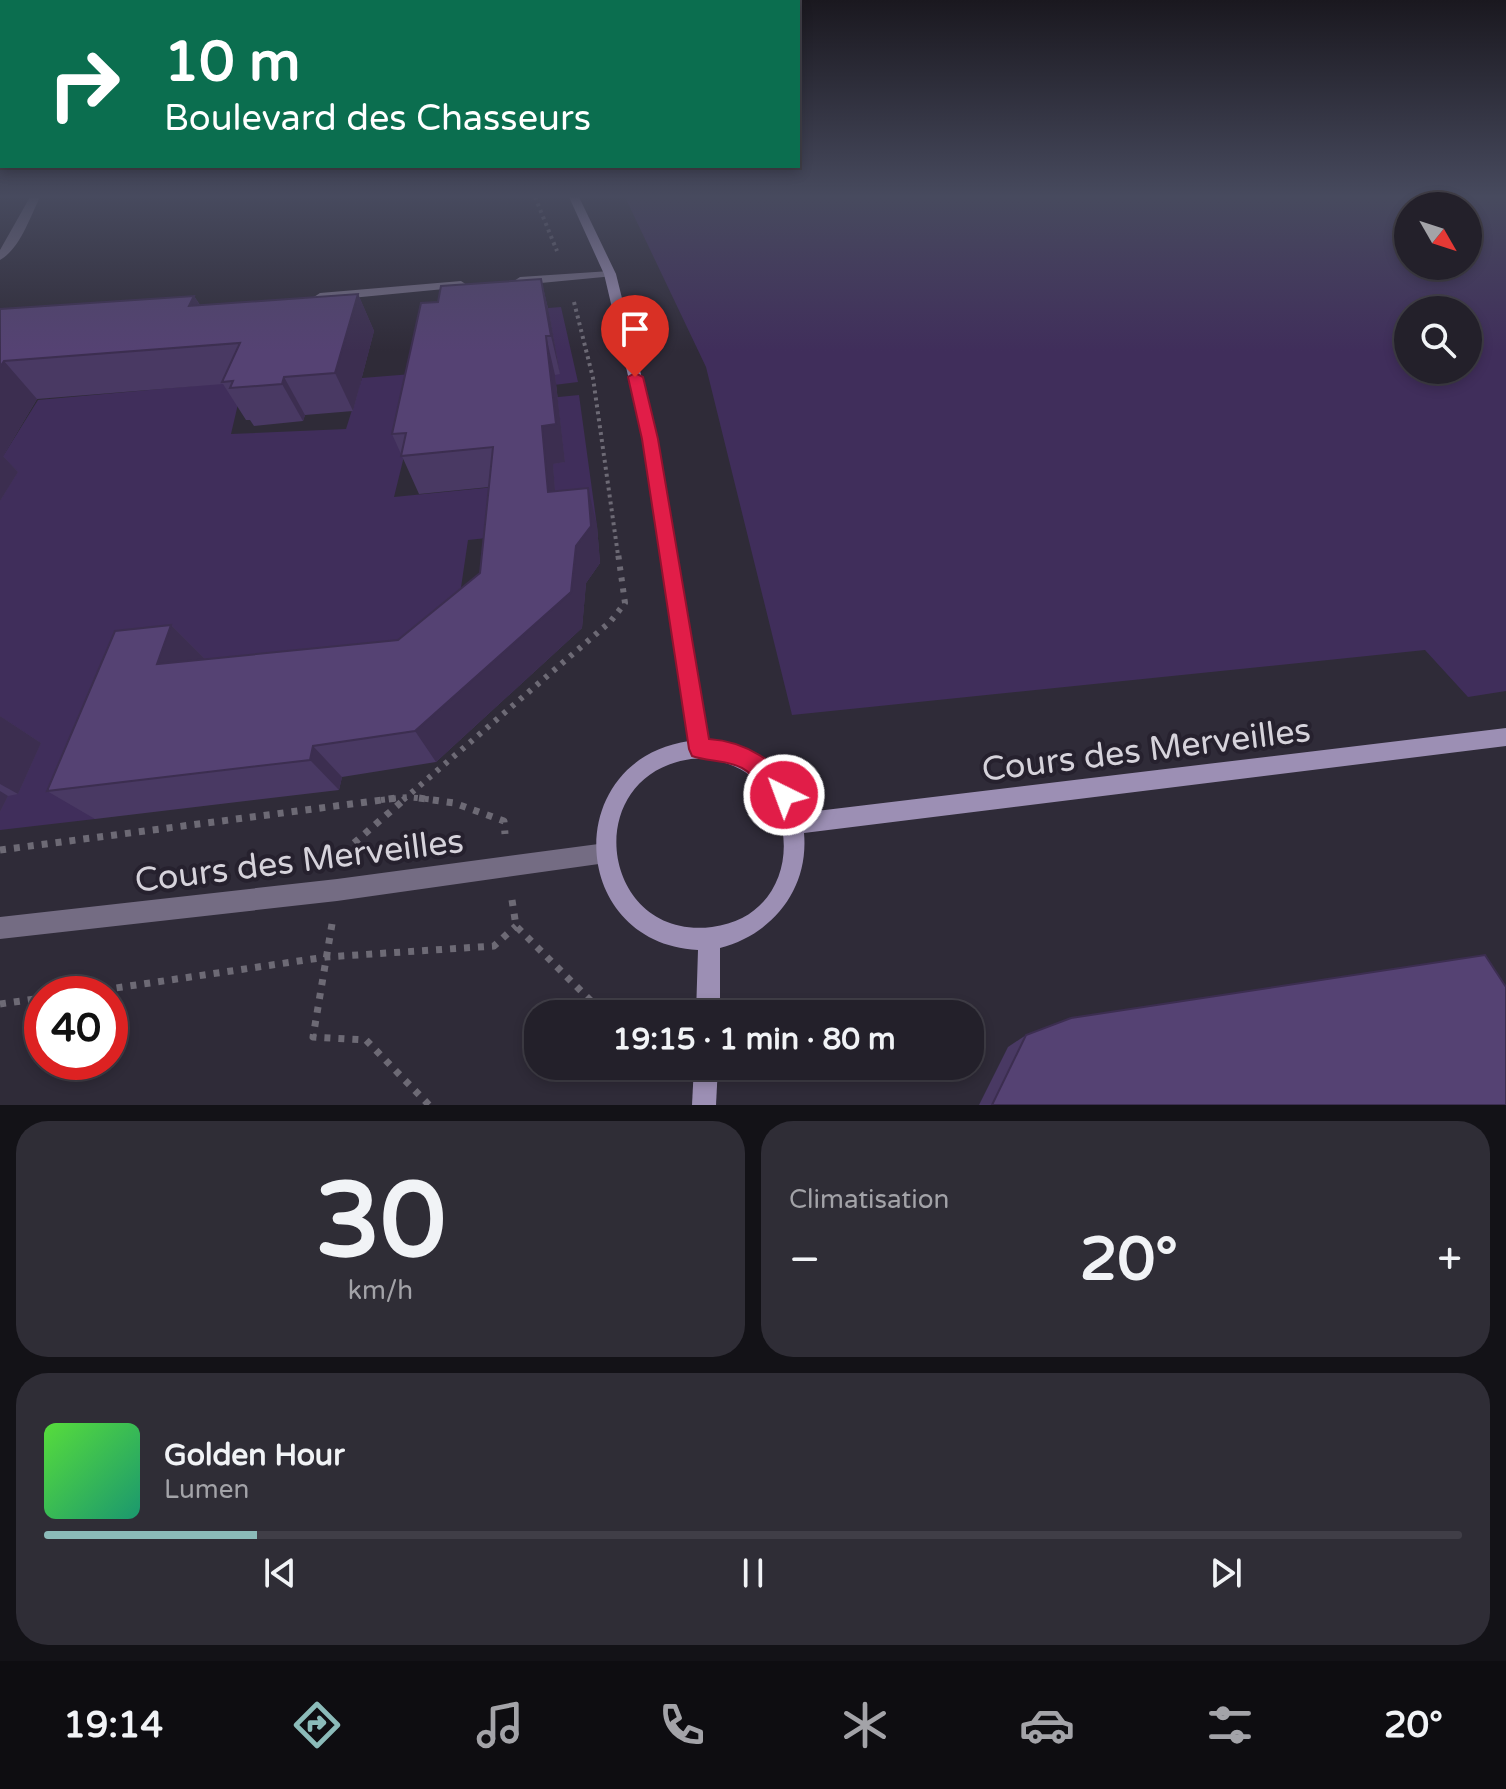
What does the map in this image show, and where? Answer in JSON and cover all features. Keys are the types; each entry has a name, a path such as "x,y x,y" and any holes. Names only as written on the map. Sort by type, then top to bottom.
{"street":[{"path":"598,249 610,274 650,439 700,749"},
{"path":"505,282 610,274"},
{"path":"300,298 473,284"},
{"name":"Cours des Merveilles","path":"794,824 1506,737"},
{"path":"700,749 739,755 765,771 784,795 794,824 795,851 781,891 750,922 709,938 671,935 638,918 615,888 606,853 608,825 629,784 657,761 700,749"},
{"name":"Cours des Merveilles","path":"0,928 606,853"},
{"path":"708,1000 709,938"},
{"path":"704,1105 705,1080"}],"path":[{"path":"556,249 568,277 593,378 625,603"},
{"path":"0,850 408,797 454,803 504,821 516,926 590,1000"},
{"path":"128,986 326,957 494,946 516,926"},
{"path":"0,1004 24,1001"}],"shaded area":[{"path":"650,249 1394,249 1394,280 1482,280 1482,249 1506,249 1506,691 1468,697 1425,650 792,715 706,367"},
{"path":"561,307 578,382 546,386 436,326 394,497 554,481 538,399 579,395 597,526 468,540 459,601 418,638 153,665 95,819 0,830 0,461 38,400 193,386 217,333 238,404 231,434 346,429 362,378 412,374 425,318"}],"building":[{"path":"541,279 551,336 546,336 556,424 542,426 548,492 588,488 591,526 576,546 571,592 415,731 313,746 310,760 47,791 115,631 171,625 157,664 398,640 480,573 493,447 401,456 406,433 392,434 421,303 438,302 441,286"},
{"path":"358,294 335,373 284,377 282,384 230,388 233,381 222,382 240,343 4,361 0,367 0,309 194,296 189,306"},
{"path":"1485,955 1506,987 1506,1105 992,1105 1026,1035 1071,1018"}],"route":[{"path":"635,377 650,439 700,749 739,755 765,771 784,795"}]}
